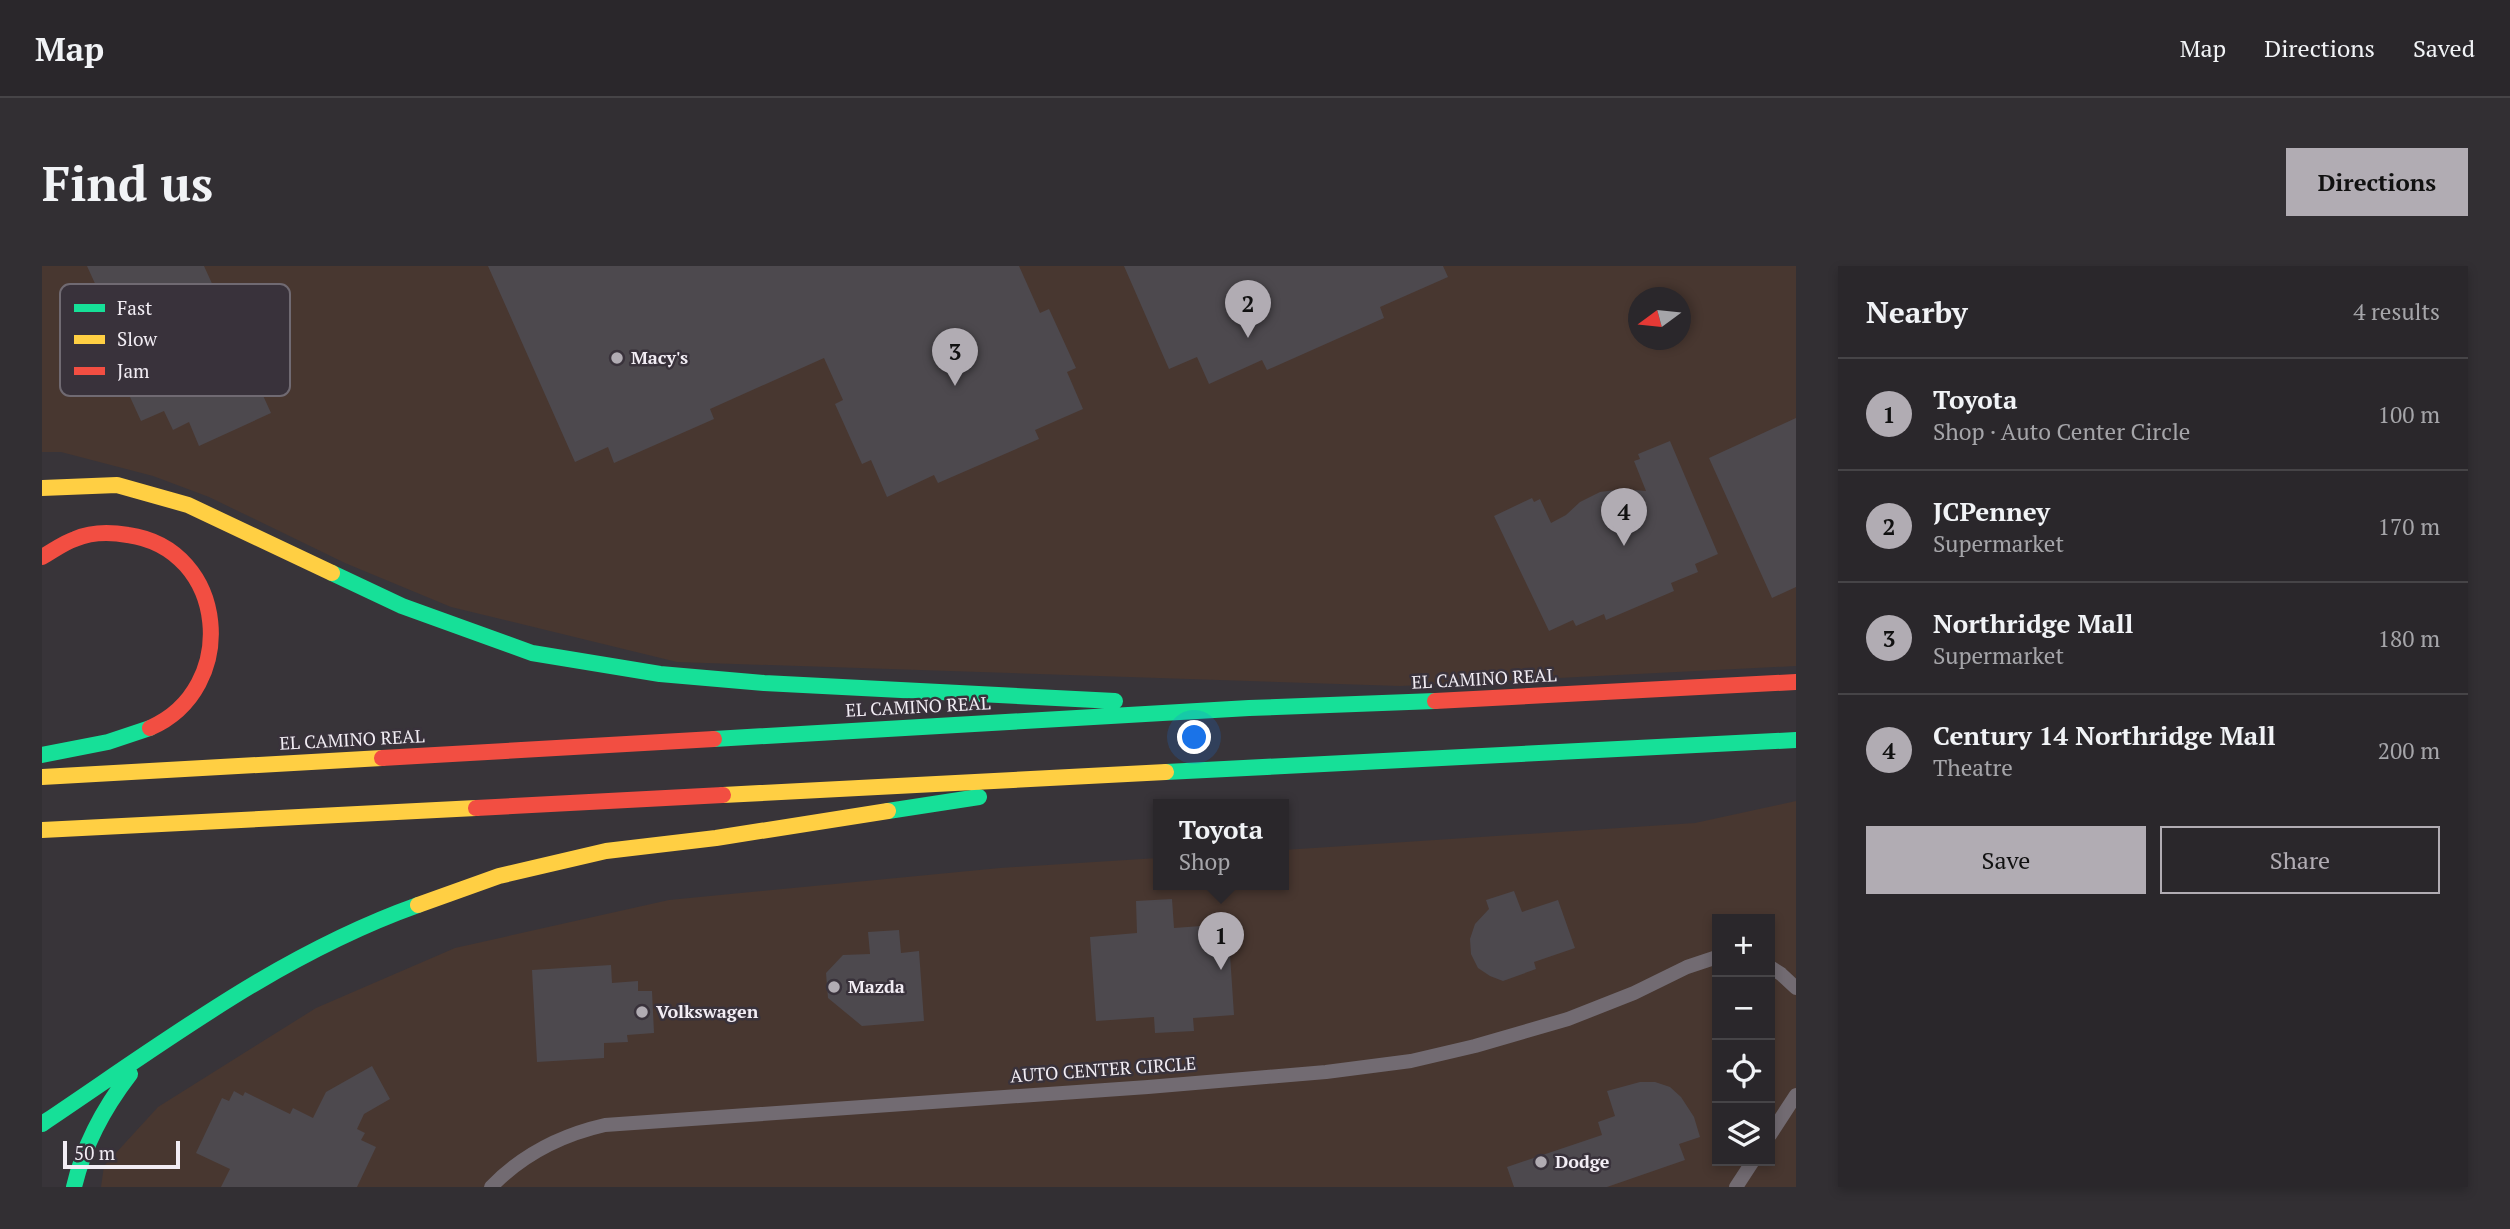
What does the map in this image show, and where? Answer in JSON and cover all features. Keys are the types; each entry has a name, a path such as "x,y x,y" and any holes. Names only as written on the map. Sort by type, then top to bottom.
{"highway":[{"path":"42,488 117,485 188,505 402,606 532,653 660,674 764,683 1249,708"},
{"path":"42,557 59,544 90,532 124,531 156,541 184,561 202,588 212,620 211,654 199,685 186,703 170,717 130,735 42,755"},
{"name":"EL CAMINO REAL","path":"42,777 1249,708 1796,682"},
{"path":"42,830 1796,740"},
{"path":"42,1124 247,987 308,952 379,919 499,876 606,851 716,838 1122,774"},
{"path":"75,1187 84,1147 98,1117 149,1052"}],"street":[{"name":"AUTO CENTER CIRCLE","path":"491,1187 538,1149 583,1130 605,1125 1148,1087 1326,1072 1411,1061 1569,1019 1712,959"},
{"path":"1775,971 1796,988"},
{"path":"1775,1127 1796,1095"},
{"path":"1736,1187 1750,1166"}],"shaded area":[{"path":"42,266 1796,266 1796,666 1400,686 677,662 451,607 345,563 209,497 153,476 61,452 42,452"},
{"path":"1796,801 1796,1187 101,1187 104,1166 158,1107 316,1008 455,948 669,900 1000,868 1153,858 1153,890 1289,890 1289,850 1695,823"}],"building":[{"path":"87,266 204,266 212,284 95,284"},
{"path":"488,266 1019,266 1040,313 1049,309 1076,368 1067,372 1083,409 1035,430 1039,439 938,483 934,475 887,497 871,460 862,464 835,404 843,400 824,358 710,409 714,419 614,463 608,447 575,462"},
{"path":"1124,266 1443,266 1448,277 1380,307 1384,318 1267,370 1262,360 1209,384 1197,357 1169,369"},
{"path":"130,396 263,396 271,413 199,446 189,422 173,430 164,411 141,421"},
{"path":"1796,418 1796,587 1772,598 1709,458"},
{"path":"1670,441 1718,554 1695,564 1698,572 1671,583 1674,591 1606,620 1604,614 1576,626 1573,620 1549,631 1494,516 1532,498 1534,502 1540,499 1551,523 1566,515 1580,502 1600,492 1622,489 1646,491 1634,461 1640,459 1638,454"},
{"path":"1514,891 1522,912 1558,900 1575,948 1534,962 1536,969 1503,981 1478,968 1471,954 1470,939 1475,924 1489,909 1486,900"},
{"path":"1172,899 1174,928 1228,924 1234,1015 1193,1018 1194,1031 1155,1033 1154,1017 1096,1021 1090,937 1137,933 1136,901"},
{"path":"899,930 901,953 919,951 924,1021 862,1026 828,998 826,973 843,955 870,954 868,932"},
{"path":"611,965 612,983 638,981 638,991 652,991 654,1033 627,1035 628,1042 604,1043 604,1058 537,1062 532,970"},
{"path":"372,1066 390,1099 364,1114 357,1129 365,1133 361,1140 376,1147 357,1187 221,1187 230,1169 196,1153 222,1098 229,1101 234,1091 243,1096 245,1092 290,1114 293,1108 313,1118 326,1092"},
{"path":"1640,1082 1655,1082 1670,1087 1681,1097 1694,1117 1700,1137 1679,1144 1685,1160 1607,1187 1514,1187 1507,1167 1602,1135 1598,1122 1615,1116 1607,1091"}],"traffic: fast":[{"path":"332,573 402,606 532,653 660,674 764,683 1115,701"},
{"path":"714,739 1249,708 1435,701"},
{"path":"42,755 108,742 150,728"},
{"path":"1166,772 1796,740"},
{"path":"888,811 979,797"},
{"path":"42,1124 178,1032 270,974 367,925 418,905"},
{"path":"74,1187 83,1156 96,1128 111,1100 130,1074"}],"traffic: slow":[{"path":"42,488 117,485 188,505 332,573"},
{"path":"42,777 382,758"},
{"path":"723,795 1166,772"},
{"path":"42,830 476,808"},
{"path":"418,905 499,876 606,851 716,838 888,811"}],"traffic: jam":[{"path":"42,557 81,537 115,533 128,535 161,546 186,566 203,592 210,622 209,653 199,683 179,709 150,728"},
{"path":"1435,701 1796,682"},
{"path":"382,758 714,739"},
{"path":"476,808 723,795"}],"place":[{"name":"JCPenney","path":"1248,338"},
{"name":"Macy's","path":"617,358"},
{"name":"Northridge Mall","path":"955,386"},
{"name":"Century 14 Northridge Mall","path":"1624,546"},
{"name":"Toyota","path":"1221,970"},
{"name":"Mazda","path":"834,987"},
{"name":"Volkswagen","path":"642,1012"},
{"name":"Dodge","path":"1541,1162"}]}
